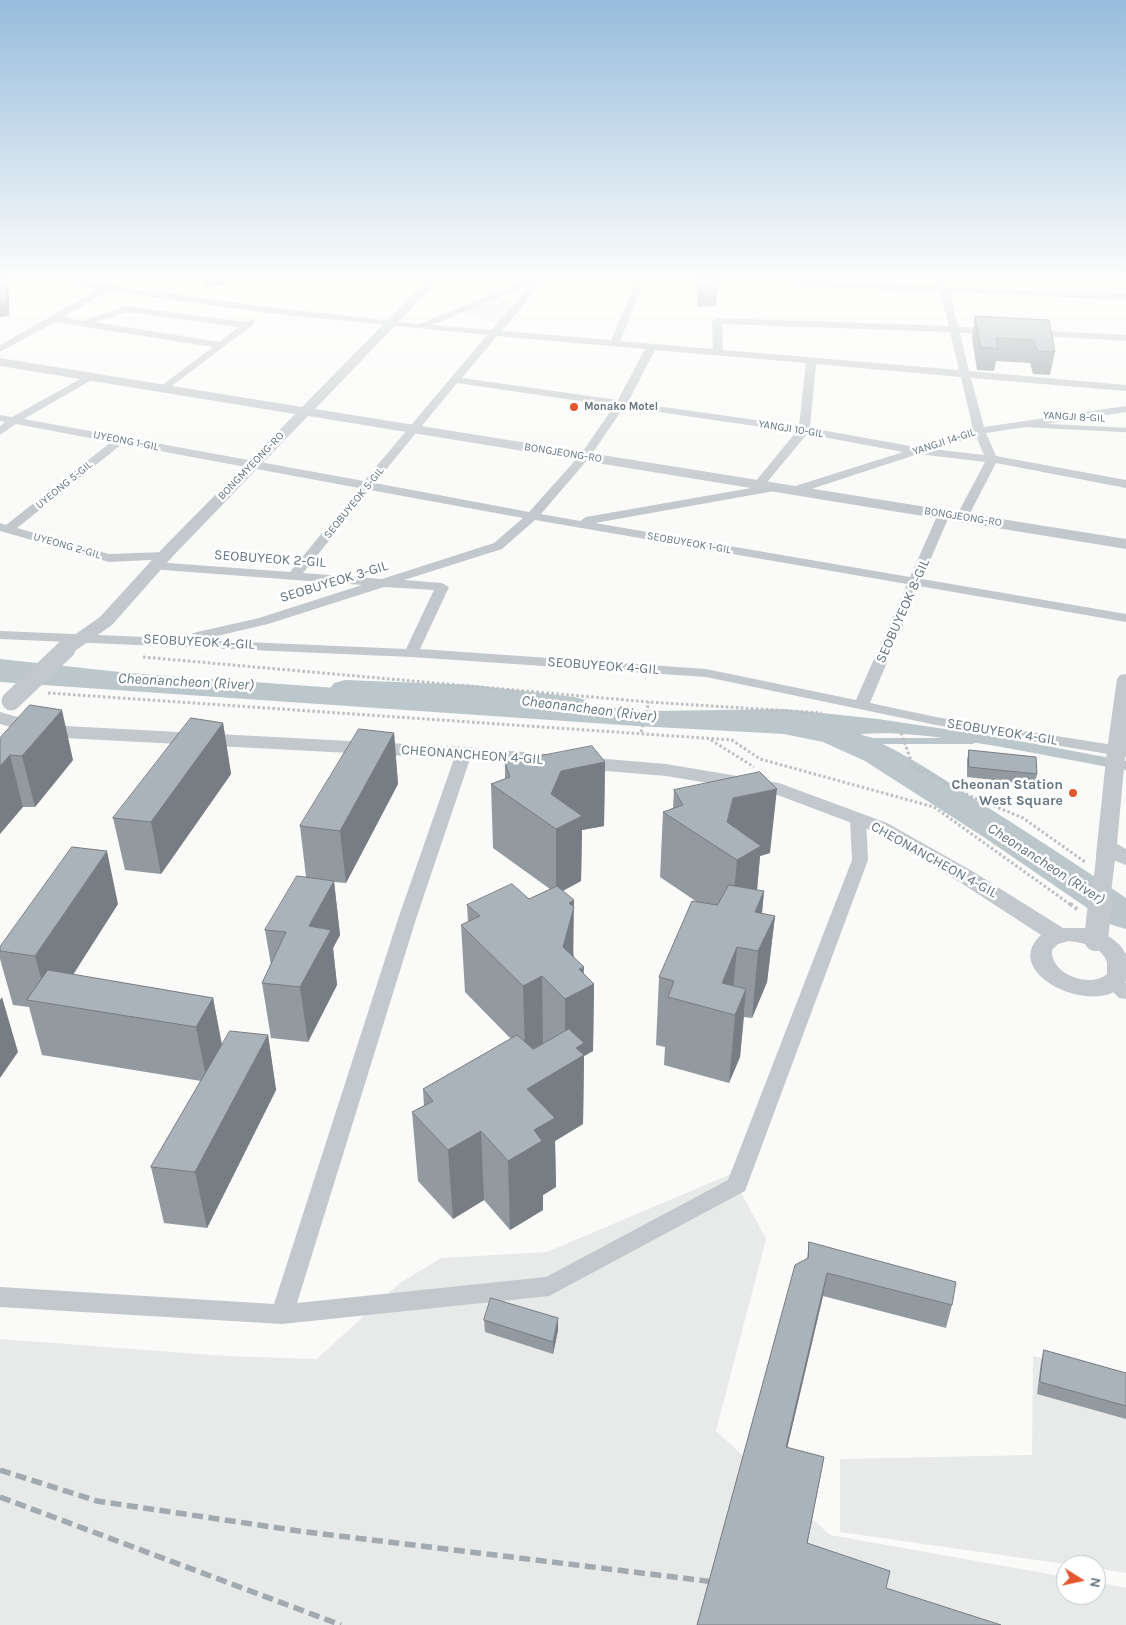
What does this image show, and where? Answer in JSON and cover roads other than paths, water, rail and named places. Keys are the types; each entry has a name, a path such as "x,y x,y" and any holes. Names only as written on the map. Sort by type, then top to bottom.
{"street":[{"path":"166,388 207,356"},
{"name":"BONGMYEONG-RO","path":"4,711 66,649 106,621 159,561 359,356"},
{"name":"SEOBUYEOK 5-GIL","path":"294,576 369,485 412,428 475,356"},
{"path":"532,516 585,456 621,404 647,356"},
{"path":"758,356 1126,388"},
{"path":"960,356 979,431 992,459 962,517"},
{"path":"759,484 804,430 811,361"},
{"name":"BONGJEONG-RO","path":"0,362 1126,544"},
{"path":"0,432 14,420 91,376"},
{"name":"YANGJI 10-GIL","path":"455,380 804,430 917,451 992,459 1126,484"},
{"name":"YANGJI 14-GIL","path":"796,490 979,431 1126,409"},
{"name":"UYEONG 1-GIL","path":"0,418 253,464"},
{"name":"UYEONG 5-GIL","path":"4,528 120,440"},
{"name":"SEOBUYEOK 1-GIL","path":"253,464 574,524 1126,618"},
{"path":"574,524 776,487"},
{"name":"SEOBUYEOK 8-GIL","path":"861,706 944,514"},
{"name":"SEOBUYEOK 3-GIL","path":"178,641 263,621 498,546 532,516"},
{"name":"UYEONG 2-GIL","path":"4,528 109,558 159,561"},
{"name":"SEOBUYEOK 2-GIL","path":"159,561 294,576 442,587 411,652"},
{"path":"0,635 84,637"},
{"name":"SEOBUYEOK 4-GIL","path":"84,637 411,652 706,674 861,706 1121,751"},
{"path":"1096,939 1113,853 1114,774 1121,751 1125,690"},
{"name":"CHEONANCHEON 4-GIL","path":"4,711 45,731 464,753 666,770 779,789 880,827 965,876 1057,936"},
{"path":"23,742 45,731"},
{"path":"282,1314 407,919 464,753"},
{"path":"0,1297 282,1314 549,1286 737,1185 860,860 858,819"},
{"path":"1069,934 1096,939 1106,945 1120,960 1122,968 1119,976 1120,987 1090,988 1061,982 1042,965 1039,956 1041,947 1047,940 1069,934"}],"lane":[{"name":"YANGJI 8-GIL","path":"1020,425 1126,430"}],"water":[{"path":"0,659 129,673 655,711 784,709 878,719 1004,738 1126,761 1126,770 994,746 909,734 881,733 840,737 637,726 0,682"}],"waterway":[{"name":"Cheonancheon (River)","path":"345,690 473,695 574,707"},
{"name":"Cheonancheon (River)","path":"791,726 814,729 857,743 897,765 1126,916"},
{"path":"840,734 873,741 972,741"}],"railway":[{"path":"0,1470 97,1501 299,1531 723,1583"},
{"path":"0,1497 341,1625"}],"place":[{"name":"Monako Motel","path":"574,407"},
{"name":"Cheonan Station West Square","path":"1073,793"}]}
